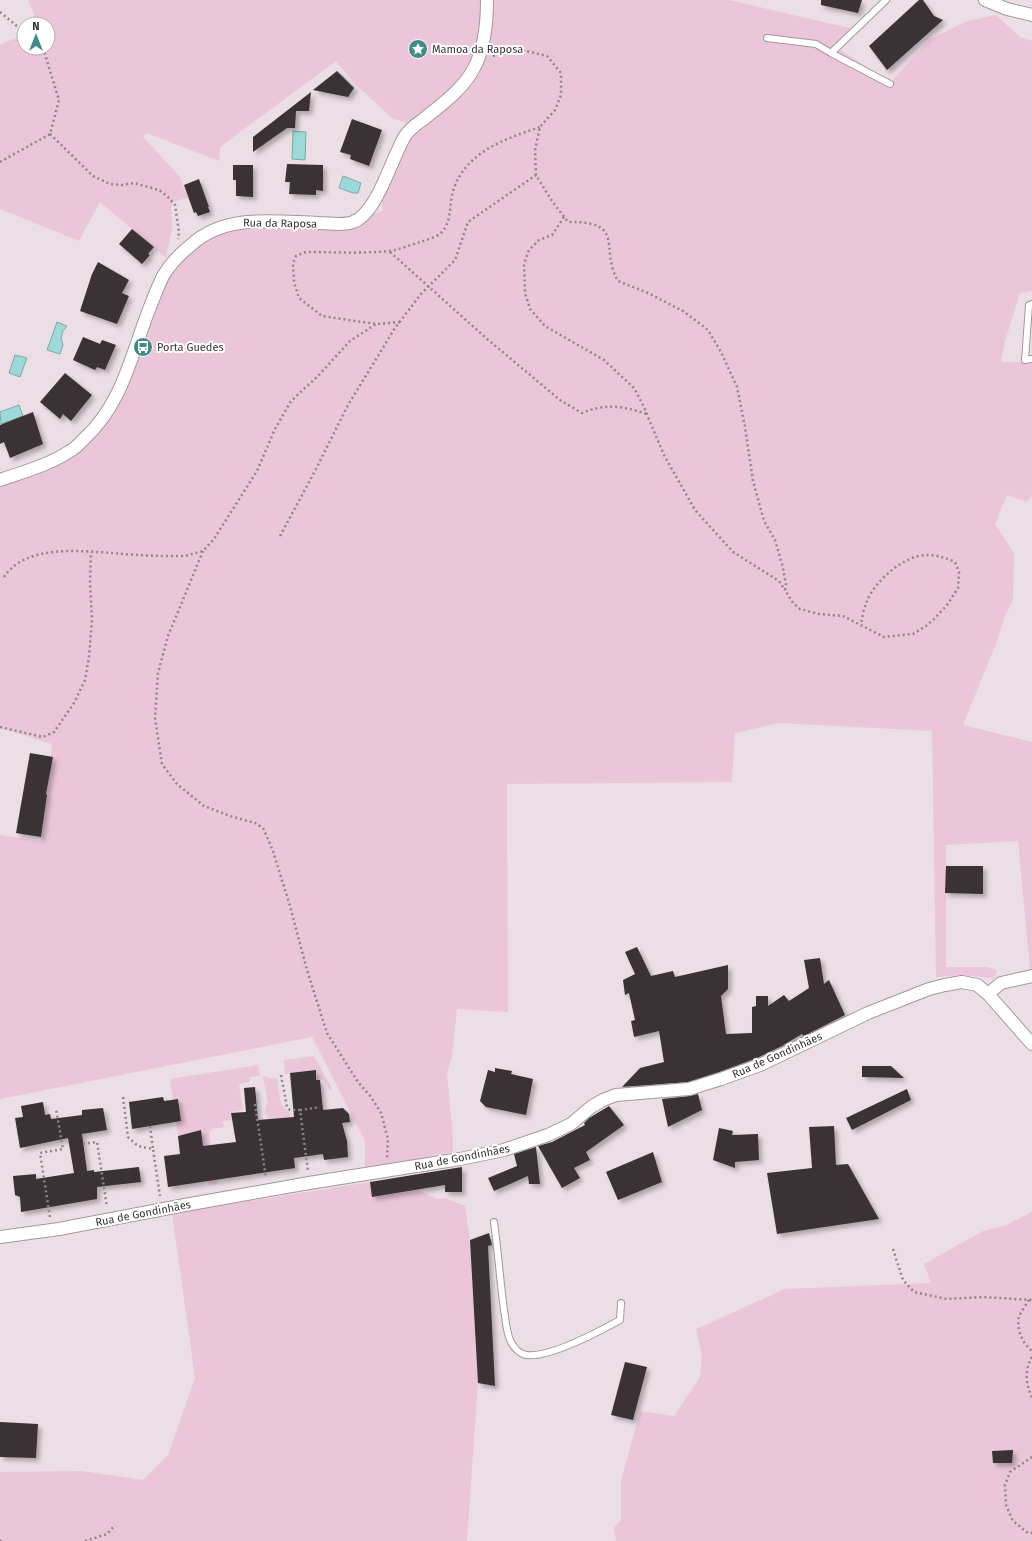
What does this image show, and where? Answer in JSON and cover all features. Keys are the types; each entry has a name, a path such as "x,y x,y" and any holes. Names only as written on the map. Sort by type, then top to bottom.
{"street":[{"name":"Rua da Raposa","path":"0,480 48,463 71,451 90,433 108,412 121,388 137,339 155,293 164,275 192,244 211,231 238,222 273,220 340,223 353,222 365,214 376,197 406,135 462,86 474,68 485,33 487,0"},
{"path":"985,0 1007,9 1032,15"},
{"path":"988,994 1001,983 1032,976"},
{"name":"Rua de Gondinhães","path":"0,1238 504,1150 548,1135 571,1124 591,1107 616,1095 689,1089 721,1079 773,1059 868,1013 929,989 962,982 977,985 988,994 1032,1044"}],"lane":[{"path":"831,53 886,0"},
{"path":"767,38 816,44 890,84"},
{"path":"1032,304 1029,305 1025,360 1032,360"},
{"path":"494,1222 502,1296 510,1341 520,1352 526,1355 546,1352 570,1344 602,1330 620,1320 621,1303"}],"path":[{"path":"0,12 16,25"},
{"path":"477,61 500,54 522,50 547,56 561,73 561,94 555,110 540,127 535,150 536,175 568,222 598,225 604,231 609,238 613,271 618,281 646,292 684,311 708,330 721,352 736,387 745,427 753,481 764,521 775,540 782,564 786,584 785,590"},
{"path":"0,162 50,134 59,100 45,56"},
{"path":"400,322 376,324 322,316 299,298 294,282 293,263 296,256 306,252 389,251 431,239 442,232 448,220 453,191 460,175 472,160 486,149 505,139 540,127"},
{"path":"50,134 93,176 110,184 122,185 134,183 159,190 167,196 175,205 179,232 176,260"},
{"path":"280,536 348,405 400,322 429,286 455,260 468,222 536,175"},
{"path":"564,217 552,235 539,240 529,250 524,264 525,293 530,309 545,326 604,360 634,388 647,414 664,455 695,510 733,552 779,581 793,603 800,609 819,614 843,616 861,625 884,636 913,634 926,626 948,605 958,588 959,572 955,562 944,557 926,554 915,557 895,567 874,588 867,600 861,625"},
{"path":"389,251 486,338 560,400 582,413 594,408 616,406 647,414"},
{"path":"376,324 350,340 318,376 291,401 275,429 257,471 214,539 203,551 168,636 158,673 155,718 162,764 177,784 204,806 230,816 255,823 263,828 273,850 307,970 327,1033 358,1082 371,1097 381,1113 388,1139 387,1171"},
{"path":"4,577 18,562 31,557 60,552 74,551 185,556 203,551"},
{"path":"0,727 43,737 54,732 74,703 85,680 89,657 92,620 90,583 91,552"},
{"path":"281,1075 287,1107 290,1110 320,1107"},
{"path":"123,1097 128,1137 138,1146 152,1149"},
{"path":"255,1104 268,1190"},
{"path":"52,1230 40,1153 63,1149 56,1109"},
{"path":"300,1110 309,1183"},
{"path":"150,1126 152,1149 162,1209"},
{"path":"83,1144 97,1142 109,1219"},
{"path":"893,1249 903,1280 914,1292 947,1299 983,1297 1030,1300 1020,1317 1019,1323 1024,1344 1032,1351"},
{"path":"1032,1357 1026,1373 1032,1398"},
{"path":"1032,1457 1010,1472 1005,1485 1006,1505 1013,1521 1028,1532 1032,1533"},
{"path":"85,1541 107,1534 115,1526"}],"shaded area":[{"path":"28,0 729,0 854,29 839,49 891,82 930,39 967,21 996,15 1020,37 1032,41 1032,291 1020,293 1005,341 1001,362 1032,362 1032,495 1027,502 1007,495 995,524 1014,553 1013,601 1005,616 997,641 963,725 1032,742 1032,970 1030,970 1018,841 946,845 946,967 988,967 997,971 994,978 962,975 936,977 932,731 779,723 735,733 732,782 507,784 508,1012 457,1009 452,1057 447,1073 453,1152 365,1168 365,1141 312,1037 0,1099 0,835 41,841 52,744 0,728 0,477 46,465 98,431 162,270 197,232 250,217 332,226 383,211 381,196 412,125 392,118 354,83 336,61 220,147 219,161 147,133 143,137 180,177 188,198 175,201 171,206 172,229 166,258 100,202 79,241 0,209 0,45 16,38 16,56 56,56 56,16 35,16"},
{"path":"314,1056 332,1089 330,1090 323,1080 316,1080 315,1070 285,1074 284,1060"},
{"path":"258,1065 260,1076 250,1077 250,1082 239,1084 243,1110 230,1112 231,1120 223,1121 224,1127 212,1129 209,1132 217,1184 209,1185 201,1132 178,1135 170,1079"},
{"path":"267,1076 267,1078 277,1078 281,1104 291,1114 289,1117 268,1119 267,1115 265,1114 266,1105 268,1104 263,1077"},
{"path":"370,1182 373,1197 418,1190 437,1199 445,1198 465,1206 470,1240 478,1383 467,1541 0,1541 0,1472 82,1471 143,1480 168,1455 195,1378 172,1213"},
{"path":"1032,1212 1032,1541 616,1541 614,1527 621,1520 621,1481 640,1411 674,1416 700,1377 702,1356 696,1329 785,1289 931,1283 924,1264 983,1231 1004,1226"}],"water":[{"path":"293,131 306,132 305,160 292,159"},
{"path":"343,176 361,183 358,193 353,193 339,188"},
{"path":"57,322 67,326 63,331 61,338 63,345 60,354 47,350"},
{"path":"15,355 27,358 20,377 9,373"},
{"path":"19,405 23,416 1,424 0,412"}],"building":[{"path":"821,0 862,0 858,13 821,5"},
{"path":"919,0 923,0 934,16 943,20 887,70 869,46"},
{"path":"337,71 354,88 348,97 313,90"},
{"path":"311,92 309,111 296,111 295,128 287,128 253,152 253,137"},
{"path":"352,119 382,130 369,166 350,159 351,155 340,152"},
{"path":"287,164 323,165 323,191 316,190 316,195 289,194 290,182 285,182"},
{"path":"233,165 253,165 253,197 236,196 236,180 233,180"},
{"path":"199,179 210,212 198,216 196,212 194,213 184,185"},
{"path":"132,229 154,247 148,254 150,255 142,264 119,244"},
{"path":"98,262 129,280 122,293 129,296 117,324 80,311 92,274"},
{"path":"83,337 100,344 102,340 116,345 105,370 97,367 95,370 73,360"},
{"path":"65,373 92,395 71,421 63,414 60,419 40,402"},
{"path":"33,412 43,444 10,458 4,442 0,444 0,425"},
{"path":"30,753 53,757 46,794 41,837 16,833"},
{"path":"946,866 983,866 983,894 945,893"},
{"path":"637,947 651,976 673,971 675,977 728,965 728,989 721,996 726,1034 752,1033 752,1007 756,1006 756,996 768,996 768,1006 784,995 789,1001 809,988 804,960 820,958 824,984 829,980 845,1015 804,1036 802,1034 757,1058 719,1072 688,1082 622,1087 640,1068 664,1062 659,1031 634,1037 631,1021 635,1020 629,993 625,995 623,980 635,974 625,952"},
{"path":"862,1066 891,1066 904,1078 862,1077"},
{"path":"495,1068 512,1071 511,1074 533,1079 526,1115 486,1107 480,1101 488,1070 495,1072"},
{"path":"316,1070 316,1080 320,1080 323,1110 343,1108 349,1114 350,1122 342,1123 347,1141 348,1157 324,1160 323,1154 294,1158 295,1168 168,1187 164,1156 180,1154 178,1136 201,1130 203,1146 236,1142 231,1113 246,1112 244,1088 255,1087 258,1120 294,1117 290,1073"},
{"path":"907,1089 911,1100 852,1130 846,1118"},
{"path":"698,1094 702,1110 668,1127 662,1099"},
{"path":"163,1097 164,1101 178,1099 181,1121 132,1129 129,1102"},
{"path":"43,1102 45,1115 50,1114 51,1119 82,1115 82,1110 103,1108 107,1130 82,1134 87,1171 94,1170 94,1172 139,1167 141,1182 97,1187 97,1199 21,1212 20,1197 15,1195 13,1176 36,1174 36,1179 74,1173 68,1138 20,1148 15,1118 23,1117 21,1106"},
{"path":"609,1106 624,1125 586,1152 590,1160 574,1168 580,1178 562,1188 538,1146 552,1142 585,1125 584,1123 589,1118"},
{"path":"834,1126 836,1165 848,1164 879,1219 777,1234 767,1173 812,1168 809,1127"},
{"path":"719,1128 733,1131 732,1135 758,1134 759,1160 735,1162 735,1168 713,1160"},
{"path":"536,1147 540,1184 529,1184 528,1176 494,1191 488,1178 517,1166 514,1154"},
{"path":"653,1152 662,1182 618,1200 606,1172"},
{"path":"462,1167 462,1192 445,1192 445,1185 372,1197 370,1182"},
{"path":"489,1233 492,1245 488,1246 495,1386 478,1383 470,1240"},
{"path":"625,1362 647,1367 633,1420 611,1415"},
{"path":"0,1422 38,1424 36,1458 0,1457"},
{"path":"1013,1450 1012,1463 993,1463 992,1451"}],"place":[{"name":"Mamoa da Raposa","path":"418,49"},
{"name":"Porta Guedes","path":"143,347"}]}
